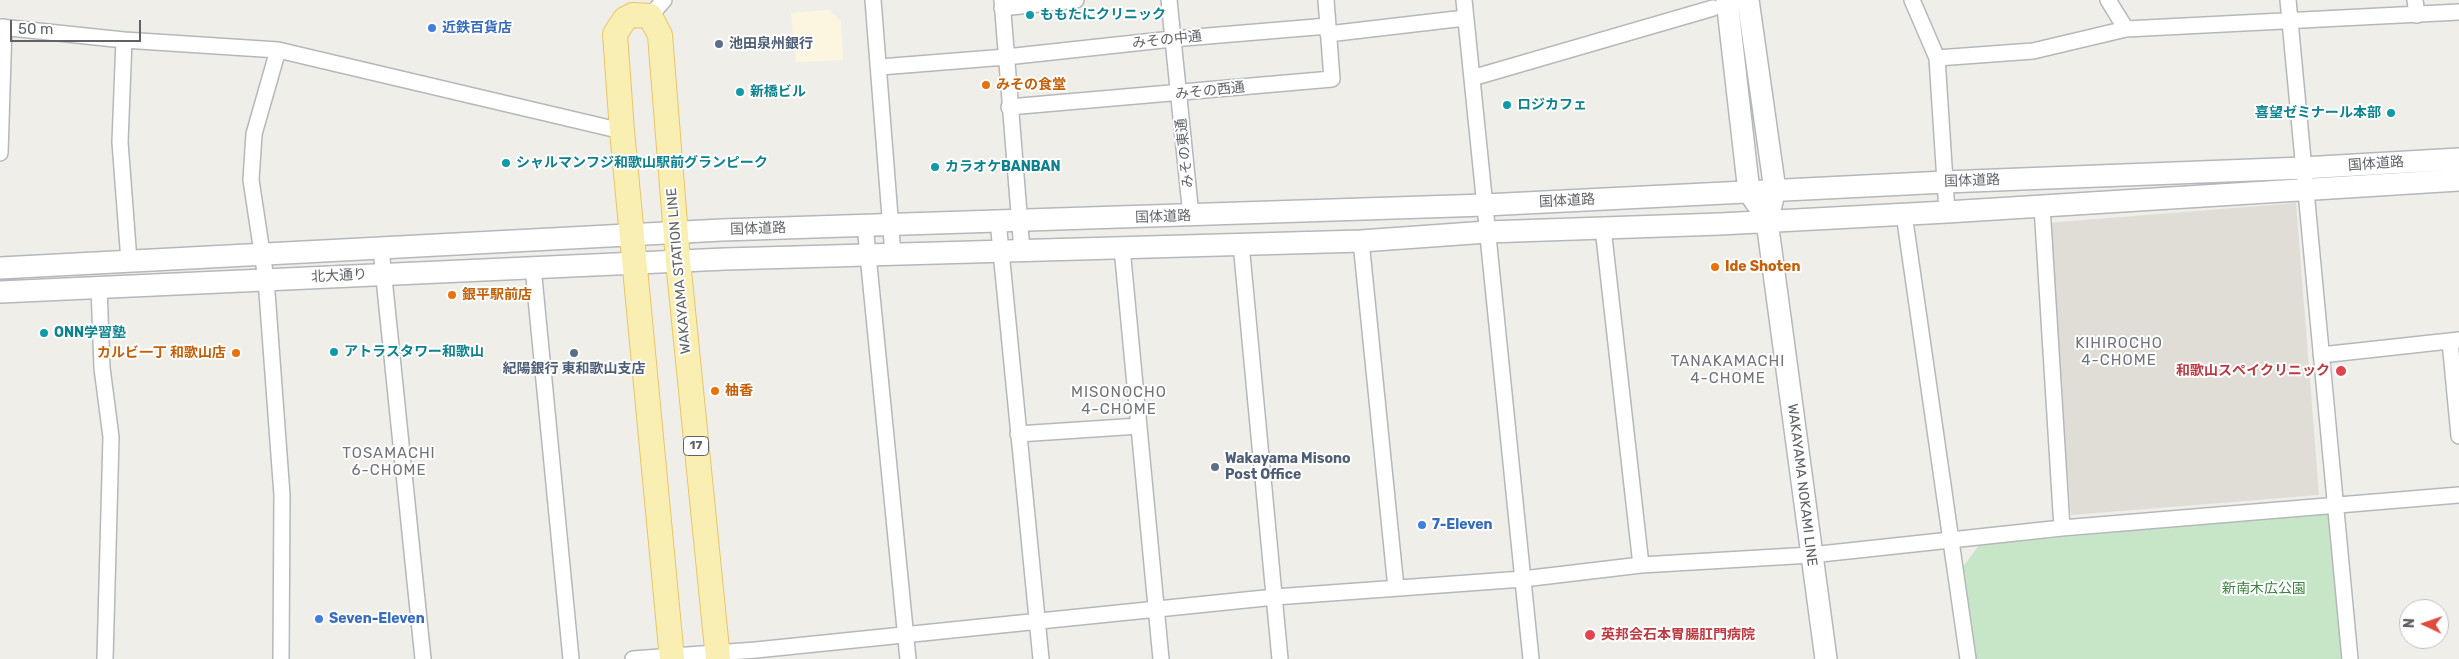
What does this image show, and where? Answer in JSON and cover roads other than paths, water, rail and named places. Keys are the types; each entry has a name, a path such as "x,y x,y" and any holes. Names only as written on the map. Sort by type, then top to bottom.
{"main road":[{"name":"WAKAYAMA STATION LINE","path":"672,658 634,263 615,34 624,18 657,8 675,233 717,656"}],"street":[{"path":"873,0 880,67 893,255"},
{"path":"1022,251 1002,4 1076,0"},
{"name":"みその東通","path":"1169,0 1191,216"},
{"name":"みその西通","path":"1010,107 1179,94 1332,79 1326,0"},
{"path":"1464,0 1531,659"},
{"path":"1912,0 1938,58 1947,212"},
{"path":"2108,0 2126,29"},
{"path":"2288,0 2303,178 2350,659"},
{"path":"1472,78 1733,3"},
{"name":"WAKAYAMA NOKAMI LINE","path":"1733,3 1775,190 1767,221 1826,659"},
{"name":"WAKAYAMA NOKAMI LINE","path":"1733,3 1749,192 1767,221"},
{"path":"1938,58 2033,51 2126,29 2290,22 2416,8 2459,12"},
{"name":"みその中通","path":"880,67 1006,57 1172,39 1328,30 1465,18"},
{"path":"0,153 2,27 124,40 278,50 622,131"},
{"path":"124,40 120,142 128,261"},
{"path":"278,50 254,134 251,180 266,279 282,495 280,659"},
{"name":"国体道路","path":"678,261 1361,240 1487,232 1947,212 2042,206 2459,159"},
{"name":"国体道路","path":"675,233 1485,205 1945,182 2303,178 2459,180"},
{"path":"2042,206 2062,528"},
{"path":"1904,214 1968,659"},
{"path":"998,221 1040,659"},
{"path":"865,226 908,659"},
{"path":"1603,228 1641,565"},
{"name":"北大通り","path":"0,268 675,233"},
{"path":"1361,240 1396,588"},
{"path":"1241,244 1276,598 1280,659"},
{"path":"1122,248 1161,659"},
{"path":"381,249 423,659"},
{"name":"北大通り","path":"0,292 678,261"},
{"path":"533,267 571,659"},
{"path":"100,287 102,368 111,437 105,659"},
{"path":"2321,355 2454,340 2459,436"},
{"path":"1018,434 1139,426"},
{"path":"633,659 717,656 1276,598 1523,579 1641,565 1811,555 2062,528 2459,495"}],"place":[{"name":"ももたにクリニック","path":"1030,15"},
{"name":"近鉄百貨店","path":"432,28"},
{"name":"池田泉州銀行","path":"719,44"},
{"name":"みその食堂","path":"986,85"},
{"name":"新橋ビル","path":"740,92"},
{"name":"ロジカフェ","path":"1507,105"},
{"name":"喜望ゼミナール本部","path":"2391,113"},
{"name":"シャルマンフジ和歌山駅前グランピーク","path":"506,163"},
{"name":"カラオケBANBAN","path":"935,167"},
{"name":"Ide Shoten","path":"1715,267"},
{"name":"銀平駅前店","path":"452,295"},
{"name":"ONN学習塾","path":"44,333"},
{"name":"アトラスタワー和歌山","path":"334,352"},
{"name":"カルビ一丁 和歌山店","path":"236,353"},
{"name":"紀陽銀行 東和歌山支店","path":"574,353"},
{"name":"和歌山スペイクリニック","path":"2341,371"},
{"name":"柚香","path":"715,391"},
{"name":"Wakayama Misono Post Office","path":"1215,467"},
{"name":"7-Eleven","path":"1422,525"},
{"name":"Seven-Eleven","path":"319,619"},
{"name":"英邦会石本胃腸肛門病院","path":"1590,635"}],"district":[{"name":"KIHIROCHO 4-CHOME","path":"2119,352"},
{"name":"TANAKAMACHI 4-CHOME","path":"1728,370"},
{"name":"MISONOCHO 4-CHOME","path":"1119,402"},
{"name":"TOSAMACHI 6-CHOME","path":"389,462"}],"park label":[{"name":"新南木広公園","path":"2264,589"}]}
